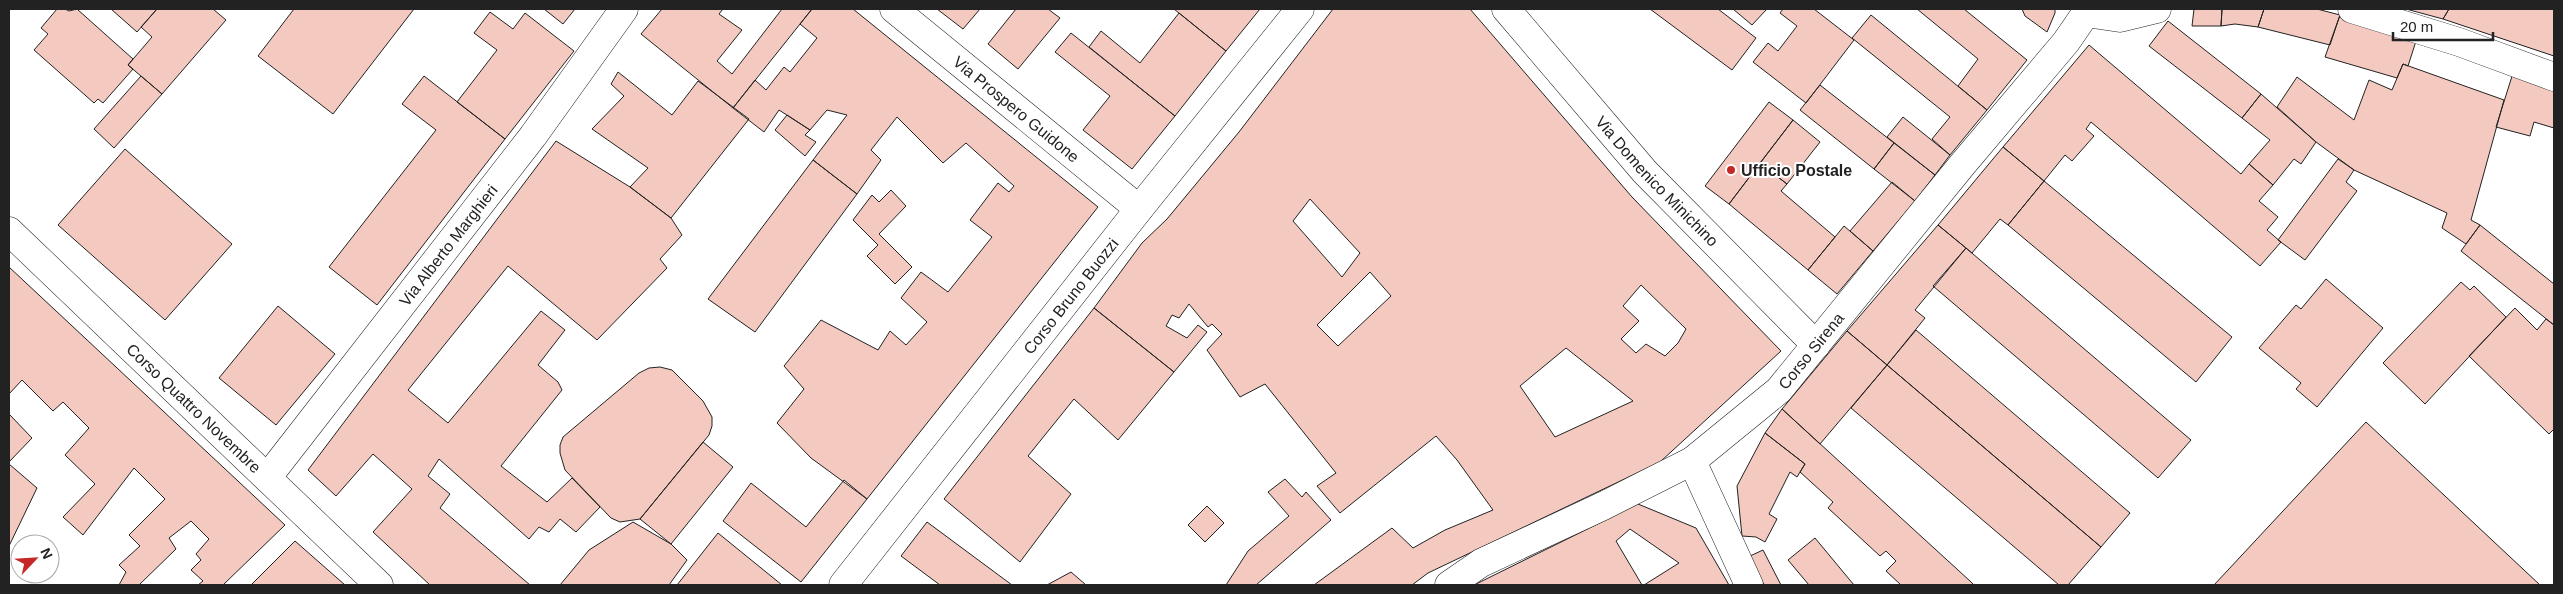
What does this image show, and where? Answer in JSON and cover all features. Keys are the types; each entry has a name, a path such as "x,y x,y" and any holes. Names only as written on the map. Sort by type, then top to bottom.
{"street":[{"name":"Via Alberto Marghieri","path":"267,478 534,136 624,9"},
{"name":"Via Prospero Guidone","path":"894,9 1139,208"},
{"name":"Corso Bruno Buozzi","path":"843,585 1139,208 1300,9"},
{"name":"Via Domenico Minichino","path":"1506,9 1645,172 1816,345"},
{"path":"2084,11 2120,18 2157,9"},
{"path":"2352,9 2459,42 2554,77"},
{"name":"Corso Sirena","path":"1449,585 1481,563 1603,506 1692,461 1779,390 1962,164 2066,42 2084,11"},
{"name":"Corso Quattro Novembre","path":"9,231 379,585"},
{"path":"1692,461 1749,585"}],"building":[{"path":"57,9 69,11 77,9 133,59 128,65 133,69 103,103 98,99 94,103 34,50 48,34 41,28"},
{"path":"111,9 157,9 137,32"},
{"path":"157,9 213,9 226,20 162,94 128,65 152,37 141,27"},
{"path":"294,9 414,9 333,114 258,56"},
{"path":"544,9 575,9 563,24"},
{"path":"662,9 723,9 719,14 742,30 717,61 732,74 782,9 812,9 733,108 641,34"},
{"path":"812,9 853,9 1098,207 867,499 811,458 777,423 804,389 784,366 821,320 878,350 890,331 906,345 927,322 901,298 921,272 948,292 992,237 970,220 998,183 1009,192 1014,186 966,143 943,163 897,117 871,150 881,160 857,194 813,160 847,115 827,110 810,130 779,110 764,132 733,108 755,80 766,90 784,67 790,72 817,38 800,24"},
{"path":"937,9 980,9 963,29"},
{"path":"1016,9 1048,9 1060,18 1018,69 988,44"},
{"path":"1174,9 1260,9 1226,51"},
{"path":"1333,9 1470,9 1632,197 1781,351 1660,462 1428,573 1412,585 1314,585 1392,528 1413,548 1445,530 1493,510 1457,460 1436,436 1340,513 1317,486 1336,473 1265,384 1240,397 1207,350 1222,334 1212,324 1208,327 1189,304 1179,318 1172,315 1166,326 1187,338 1198,325 1207,332 1174,372 1094,308 1142,243 1167,219 1239,132","holes":["1641,285 1686,329 1678,343 1665,356 1646,344 1636,353 1621,339 1639,321 1623,306","1566,348 1633,401 1555,437 1520,386"]},
{"path":"1650,9 1718,9 1756,38 1732,70"},
{"path":"1733,9 1764,9 1766,10 1752,25"},
{"path":"1783,9 1814,9 1854,40 1806,103 1753,62 1768,43 1778,51 1797,26 1780,13"},
{"path":"1917,9 1964,9 2027,60 1987,110 1958,86 1978,59"},
{"path":"2022,9 2055,9 2047,32 2025,16"},
{"path":"2194,9 2222,9 2221,26 2192,26"},
{"path":"2222,9 2264,9 2258,27 2235,24 2221,26"},
{"path":"2264,9 2317,9 2340,15 2330,45 2258,27"},
{"path":"2406,9 2449,9 2443,19"},
{"path":"2449,9 2554,9 2554,56 2443,19"},
{"path":"490,12 513,29 525,13 574,51 505,139 457,102 497,50 474,33"},
{"path":"1179,13 1226,51 1175,116 1089,47 1101,31 1140,63"},
{"path":"1871,15 1987,110 1950,155 1932,139 1950,117 1852,38"},
{"path":"2340,15 2417,38 2408,66 2403,64 2397,78 2325,57"},
{"path":"2168,21 2261,94 2242,118 2149,46"},
{"path":"1071,33 1175,116 1132,169 1083,130 1110,96 1055,52"},
{"path":"2089,45 2241,174 2249,164 2273,185 2259,201 2278,217 2267,230 2281,242 2260,266 2091,122 2086,129 2094,136 2072,161 2065,155 2044,181 2003,147"},
{"path":"2403,64 2504,100 2471,220 2480,225 2466,244 2442,228 2447,213 2354,170 2316,142 2277,107 2297,77 2354,120 2369,80 2392,90"},
{"path":"618,72 672,115 698,81 749,119 671,218 630,187 648,168 592,129 624,96 611,84"},
{"path":"2513,73 2554,86 2554,128 2534,122 2530,136 2496,127"},
{"path":"141,76 162,94 114,148 94,129"},
{"path":"424,76 505,139 377,305 329,267 436,130 402,104"},
{"path":"1820,85 1894,143 1874,169 1800,110"},
{"path":"2261,94 2316,142 2301,164 2294,159 2273,185 2249,164 2270,140 2242,118"},
{"path":"1769,102 1793,120 1729,204 1705,186"},
{"path":"787,115 810,130 805,135 816,142 805,156 775,130"},
{"path":"1903,117 1950,155 1935,175 1887,137"},
{"path":"1793,120 1820,142 1787,184 1760,163"},
{"path":"556,141 630,187 671,218 682,235 660,259 667,268 597,340 508,266 408,390 448,423 541,311 565,330 538,365 558,382 562,390 501,466 547,502 572,478 600,507 576,532 560,519 549,532 539,527 529,539 439,459 428,476 450,494 440,508 530,585 430,585 373,532 412,489 373,454 336,496 308,470"},
{"path":"1894,143 1935,175 1915,201 1874,169"},
{"path":"2003,147 2044,181 2008,225 2000,219 1972,253 1938,225"},
{"path":"125,149 232,244 165,320 58,225"},
{"path":"2338,159 2354,170 2346,182 2357,191 2305,260 2278,240"},
{"path":"813,160 857,194 755,332 708,299"},
{"path":"1760,163 1787,184 1781,191 1835,237 1808,270 1729,204"},
{"path":"2044,181 2232,337 2196,382 2008,225"},
{"path":"1892,182 1915,201 1873,251 1850,231"},
{"path":"891,190 906,206 879,234 912,267 895,284 867,256 878,245 853,220 872,195 879,202"},
{"path":"1310,199 1360,253 1342,277 1293,221"},
{"path":"1938,225 1966,248 1915,310 1925,318 1887,365 1847,331"},
{"path":"2480,225 2554,284 2554,325 2461,251"},
{"path":"1844,226 1873,251 1837,294 1808,270"},
{"path":"1966,248 2191,440 2158,478 1933,286"},
{"path":"9,267 285,525 223,585 198,585 203,581 191,570 201,560 196,554 209,539 191,521 169,538 176,549 141,585 119,585 126,572 119,565 140,546 129,535 165,499 134,468 83,535 63,517 95,484 65,455 89,428 63,402 53,411 22,380 9,394"},
{"path":"1370,272 1391,296 1338,346 1317,325"},
{"path":"2326,279 2383,328 2317,407 2296,389 2301,383 2259,348 2296,305 2301,309"},
{"path":"2461,282 2470,290 2474,286 2506,317 2425,404 2383,363"},
{"path":"278,306 335,354 276,425 219,378"},
{"path":"1094,308 1174,372 1118,440 1074,399 1028,456 1071,494 1020,562 944,499"},
{"path":"2515,308 2537,330 2546,319 2554,325 2554,429 2549,434 2469,356"},
{"path":"1916,330 2130,513 2101,547 1887,365"},
{"path":"1847,331 1887,365 1820,444 1782,409"},
{"path":"1887,365 2101,547 2068,585 2059,585 1851,408"},
{"path":"660,367 672,370 703,401 712,417 712,426 709,435 640,519 620,522 611,518 565,470 560,453 560,445 563,437 639,373 649,368"},
{"path":"1782,409 1974,585 1901,585 1886,571 1896,561 1886,551 1880,556 1828,508 1833,502 1800,472 1805,464 1765,433"},
{"path":"9,414 32,438 9,462"},
{"path":"2366,422 2540,585 2214,585"},
{"path":"1765,433 1805,464 1797,477 1790,472 1769,514 1777,519 1765,542 1756,537 1742,536 1737,486"},
{"path":"703,442 733,467 671,544 640,519"},
{"path":"9,464 37,488 15,534 10,534 9,546"},
{"path":"1285,479 1302,497 1306,492 1331,520 1256,585 1226,585 1248,551 1289,516 1268,492"},
{"path":"844,480 867,499 801,582 723,521 751,483 806,527"},
{"path":"1638,504 1696,528 1729,585 1644,585 1679,563 1630,529 1616,541 1642,585 1474,585"},
{"path":"1207,506 1224,523 1205,542 1188,525"},
{"path":"633,522 671,544 687,560 669,585 560,585 589,550"},
{"path":"927,522 1012,585 940,585 901,556"},
{"path":"718,533 782,585 677,585"},
{"path":"1815,538 1854,585 1809,585 1788,560"},
{"path":"295,541 345,585 251,585"},
{"path":"1763,550 1781,585 1764,585 1750,556"},
{"path":"1071,572 1086,585 1047,585"}],"place":[{"name":"Ufficio Postale","path":"1731,170"}]}
